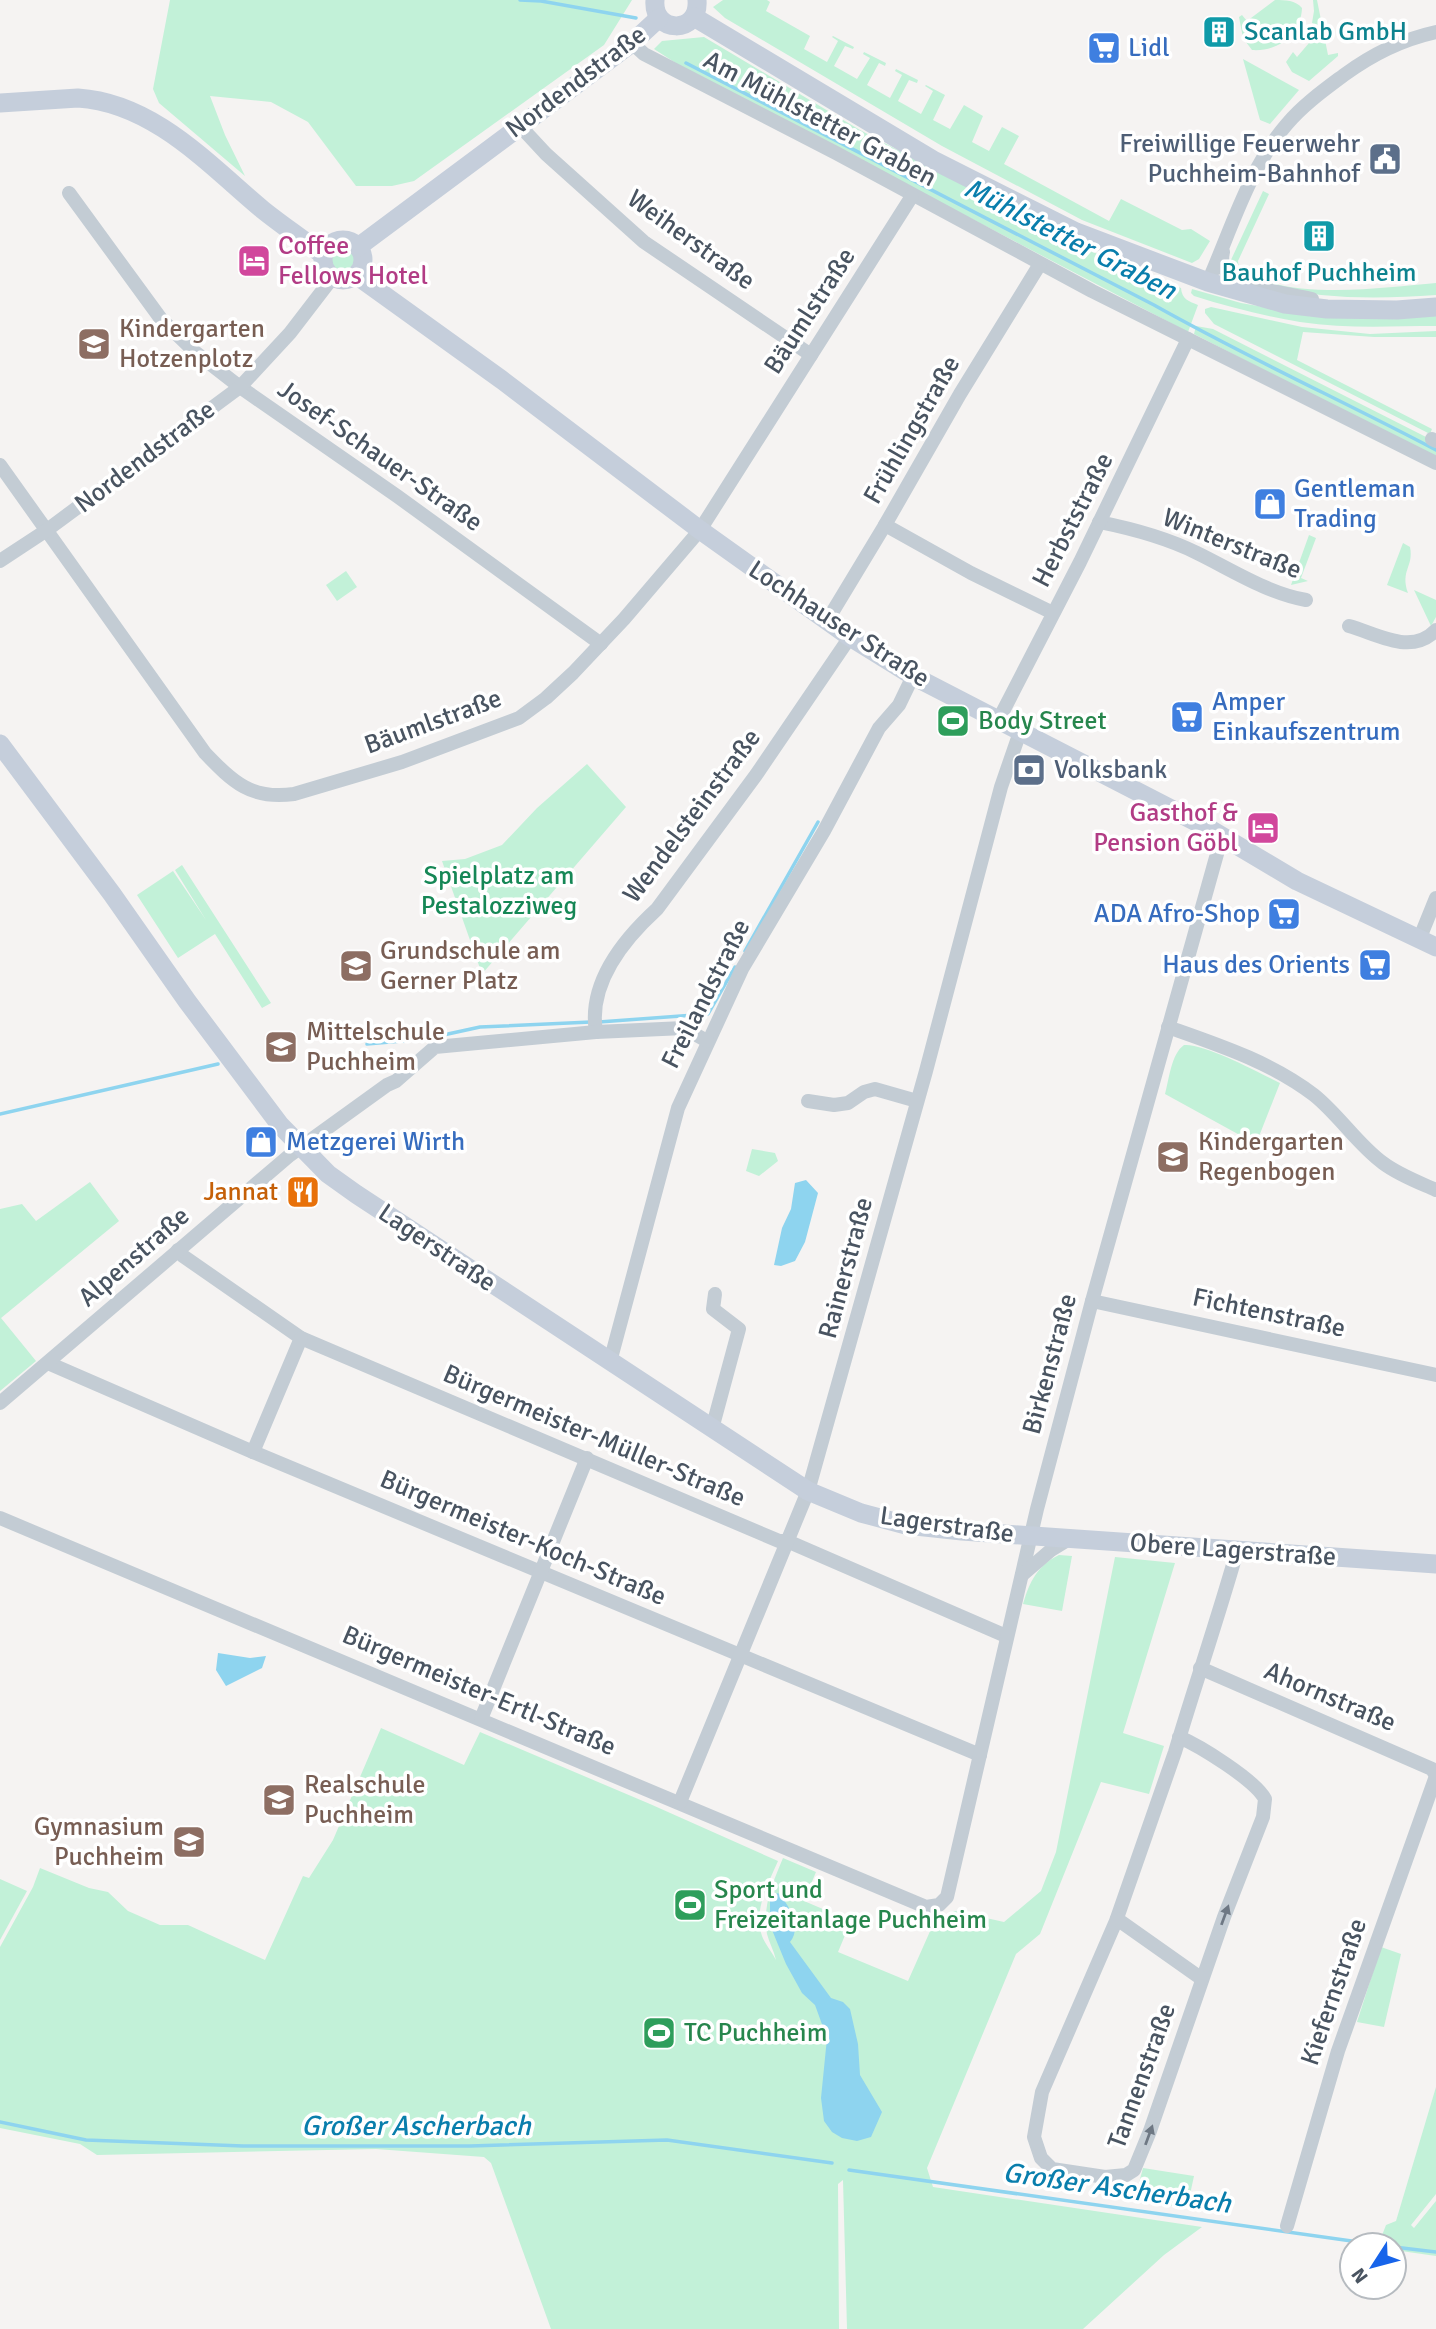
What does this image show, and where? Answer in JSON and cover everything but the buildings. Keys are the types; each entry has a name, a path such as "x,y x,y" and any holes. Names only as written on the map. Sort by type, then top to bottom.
{"street":[{"path":"657,9 674,26 685,24 695,9 933,160 1076,232 1208,282 1285,304 1327,309 1396,310 1436,307"},
{"name":"Nordendstraße","path":"358,247 632,43 657,9"},
{"path":"1208,282 1254,177 1287,123 1316,95 1369,58 1436,32"},
{"name":"Am Mühlstetter Graben","path":"632,43 644,54 836,153 1040,264 1436,463"},
{"path":"0,103 90,99 126,110 158,125 194,150 266,212 323,256"},
{"name":"Weiherstraße","path":"520,125 546,154 644,242 811,355"},
{"name":"Josef-Schauer-Straße","path":"69,193 161,320 195,352 240,387 401,499 601,644"},
{"name":"Bäumlstraße","path":"0,465 205,753 229,778 243,788 275,797 294,794 402,762 519,718 553,692 601,644 700,530 912,196"},
{"path":"338,240 345,240 358,247 363,261 356,275 345,280 333,277 325,268 323,256 326,249 338,240"},
{"path":"1224,247 1221,261 1232,278 1316,300 1396,310"},
{"name":"Frühlingstraße","path":"828,621 960,394 1040,264"},
{"name":"Lochhauser Straße","path":"356,275 502,380 700,530 850,637 913,676 1222,836 1297,881 1428,943"},
{"name":"Nordendstraße","path":"0,561 47,530 240,387 290,333 333,277"},
{"name":"Herbststraße","path":"998,721 1188,339"},
{"name":"Winterstraße","path":"1099,522 1190,550 1284,596 1306,600"},
{"path":"886,525 971,573 1052,614"},
{"path":"1349,626 1402,644 1424,639 1436,630"},
{"name":"Wendelsteinstraße","path":"595,1023 597,994 609,967 639,925 657,909 757,775 850,637"},
{"name":"Freilandstraße","path":"610,1362 678,1108 742,969 824,831 879,728 899,705 913,676"},
{"name":"Rainerstraße","path":"680,1802 808,1492 1001,788 1020,732"},
{"name":"Lagerstraße","path":"0,744 187,1002 285,1131 328,1174 808,1492 861,1513 906,1525 1031,1536"},
{"name":"Birkenstraße","path":"939,1905 947,1897 1006,1636 1092,1301 1222,836"},
{"path":"1428,943 1436,898"},
{"name":"Alpenstraße","path":"0,1403 300,1148 396,1081 435,1047 595,1023 684,1028 708,1041"},
{"path":"1168,1027 1232,1050 1276,1070 1314,1095 1381,1161 1402,1175 1436,1190"},
{"path":"808,1101 834,1105 848,1103 864,1092 875,1089 917,1101"},
{"name":"Bürgermeister-Müller-Straße","path":"178,1250 301,1338 779,1541 787,1541 1006,1636"},
{"path":"712,1429 739,1329 713,1309 715,1294"},
{"name":"Fichtenstraße","path":"1092,1301 1436,1375"},
{"path":"253,1452 301,1338"},
{"name":"Bürgermeister-Koch-Straße","path":"48,1363 253,1452 980,1755"},
{"path":"481,1719 587,1458"},
{"name":"Bürgermeister-Ertl-Straße","path":"0,1518 926,1906 939,1905"},
{"name":"Obere Lagerstraße","path":"1031,1536 1436,1564"},
{"path":"1021,1575 1069,1539"},
{"name":"Tannenstraße","path":"1179,1738 1197,1744 1256,1787 1265,1799 1263,1817 1134,2170 1126,2175 1105,2176 1052,2169 1041,2158 1034,2137 1046,2081 1117,1919 1179,1738 1237,1551"},
{"name":"Ahornstraße","path":"1200,1668 1432,1769 1436,1776"},
{"name":"Kiefernstraße","path":"1287,2226 1338,2051 1436,1776"},
{"name":"Tannenstraße","path":"1117,1919 1202,1979"}],"green space":[{"path":"170,0 632,0 604,45 414,181 392,186 356,186 308,122 271,102 210,96 245,176 159,103 153,89"},
{"path":"723,0 767,0 770,2 766,11 810,36 804,49 827,62 838,41 833,36 854,47 845,46 834,66 857,79 870,58 863,54 864,52 886,63 885,66 879,63 867,85 890,98 902,75 895,71 896,69 918,80 917,83 909,80 898,101 921,114 933,91 926,85 945,95 933,120 950,129 964,105 983,116 972,142 989,151 1002,127 1019,136 1004,164 1109,221 1121,199 1182,230 1191,229 1210,241 1199,259 1192,263 1082,220 942,146 725,18 713,7"},
{"path":"1275,0 1287,0 1302,8 1297,26 1286,40 1279,44 1262,50 1252,50 1243,38 1239,17 1242,15 1247,21"},
{"path":"1313,0 1317,0 1328,55 1338,53 1338,56 1309,81 1292,72 1286,62 1293,52 1297,57 1318,28 1312,23"},
{"path":"704,37 860,130 1076,245 1181,288 1186,299 1198,305 1188,332 685,69 654,49 662,41"},
{"path":"1243,59 1299,90 1270,124 1260,120"},
{"path":"1263,191 1269,194 1238,261 1239,269 1259,279 1307,289 1362,289 1436,283 1436,295 1373,298 1330,296 1263,284 1232,271 1230,262"},
{"path":"343,248 354,255 355,260 348,271 343,272 332,265 331,260 338,249"},
{"path":"1192,289 1241,303 1302,314 1436,313 1436,326 1351,326 1300,322 1207,300 1194,296"},
{"path":"1211,307 1302,327 1370,334 1436,331 1436,337 1374,337 1303,332 1297,360 1432,429 1430,434 1214,324 1205,313 1205,309"},
{"path":"1196,326 1213,329 1428,438 1436,443 1436,459 1194,334"},
{"path":"1309,535 1316,538 1301,578 1308,581 1291,585"},
{"path":"1403,543 1410,547 1411,554 1406,574 1408,593 1387,585"},
{"path":"346,571 357,587 337,601 326,585"},
{"path":"1414,590 1436,600 1436,617 1431,626"},
{"name":"Spielplatz am Pestalozziweg","path":"587,764 626,807 482,974 442,861 465,859 502,845 537,808"},
{"path":"182,865 271,1003 262,1008 215,934 178,958 137,895 173,871 206,920 175,870"},
{"path":"1184,1045 1218,1054 1280,1083 1256,1144 1165,1094 1173,1061"},
{"path":"752,1149 775,1153 778,1161 759,1176 746,1171"},
{"path":"90,1182 119,1221 1,1318 36,1361 0,1391 0,1209 22,1204 36,1221"},
{"path":"1059,1555 1072,1556 1062,1611 1023,1604 1035,1575"},
{"path":"1115,1557 1175,1563 1123,1733 1164,1746 1149,1794 1101,1782 1040,1934 1016,1954 927,2168 933,2187 1202,2227 1164,2255 1083,2329 847,2329 843,2180 838,2184 839,2329 551,2329 491,2163 484,2157 376,2149 97,2155 80,2144 0,2128 0,1947 33,1887 40,1868 89,1888 108,1892 128,1911 160,1925 188,1925 265,1960 303,1876 309,1878 333,1840 381,1728 464,1765 480,1732 778,1861 766,1888 759,1917 762,1936 776,1960 767,1934 766,1914 769,1894 783,1858 816,1872 804,1901 851,1921 838,1952 908,1981 935,1920 955,1911 1004,1922 1041,1891 1056,1852"},
{"path":"0,1879 27,1891 0,1940"},
{"path":"1381,1947 1401,1954 1384,2027 1357,2022"},
{"path":"1436,2087 1436,2194 1411,2225 1414,2228 1436,2201 1436,2256 1408,2252 1408,2231 1384,2231 1386,2225 1396,2221"},
{"path":"1143,2168 1194,2176 1187,2208 1134,2201"}],"water":[{"path":"806,1180 818,1193 805,1242 795,1261 781,1266 774,1265 782,1228 791,1209 795,1183"},
{"path":"218,1653 250,1658 266,1656 262,1668 226,1686 216,1670"},
{"path":"778,1893 787,1904 795,1923 790,1942 831,1998 843,2002 850,2009 858,2044 860,2075 882,2112 871,2137 857,2141 842,2138 832,2132 824,2121 821,2098 827,2038 815,2005 802,1993 786,1964 770,1925 770,1897"}],"waterway":[{"name":"Mühlstetter Graben","path":"520,0 541,1 636,18"},
{"name":"Mühlstetter Graben","path":"686,63 1224,343 1436,450"},
{"path":"745,951 818,822"},
{"path":"599,1022 708,1014 735,967"},
{"path":"367,1044 425,1039 480,1027 591,1022"},
{"path":"0,1114 218,1064"},
{"name":"Großer Ascherbach","path":"0,2122 86,2140 243,2146 470,2146 667,2140 832,2163"},
{"name":"Großer Ascherbach","path":"849,2170 1338,2239"},
{"name":"Großer Ascherbach","path":"1408,2249 1436,2252"}],"place":[{"name":"Scanlab GmbH","path":"1219,32"},
{"name":"Lidl","path":"1104,48"},
{"name":"Freiwillige Feuerwehr Puchheim-Bahnhof","path":"1385,159"},
{"name":"Bauhof Puchheim","path":"1319,236"},
{"name":"Coffee Fellows Hotel","path":"254,261"},
{"name":"Kindergarten Hotzenplotz","path":"94,344"},
{"name":"Gentleman Trading","path":"1270,504"},
{"name":"Amper Einkaufszentrum","path":"1187,717"},
{"name":"Body Street","path":"953,721"},
{"name":"Volksbank","path":"1029,770"},
{"name":"Gasthof & Pension Göbl","path":"1263,828"},
{"name":"ADA Afro-Shop","path":"1284,914"},
{"name":"Haus des Orients","path":"1375,965"},
{"name":"Grundschule am Gerner Platz","path":"356,966"},
{"name":"Mittelschule Puchheim","path":"281,1047"},
{"name":"Metzgerei Wirth","path":"261,1142"},
{"name":"Kindergarten Regenbogen","path":"1173,1157"},
{"name":"Jannat","path":"303,1192"},
{"name":"Realschule Puchheim","path":"279,1800"},
{"name":"Gymnasium Puchheim","path":"189,1842"},
{"name":"Sport und Freizeitanlage Puchheim","path":"690,1905"},
{"name":"TC Puchheim","path":"659,2033"}]}
